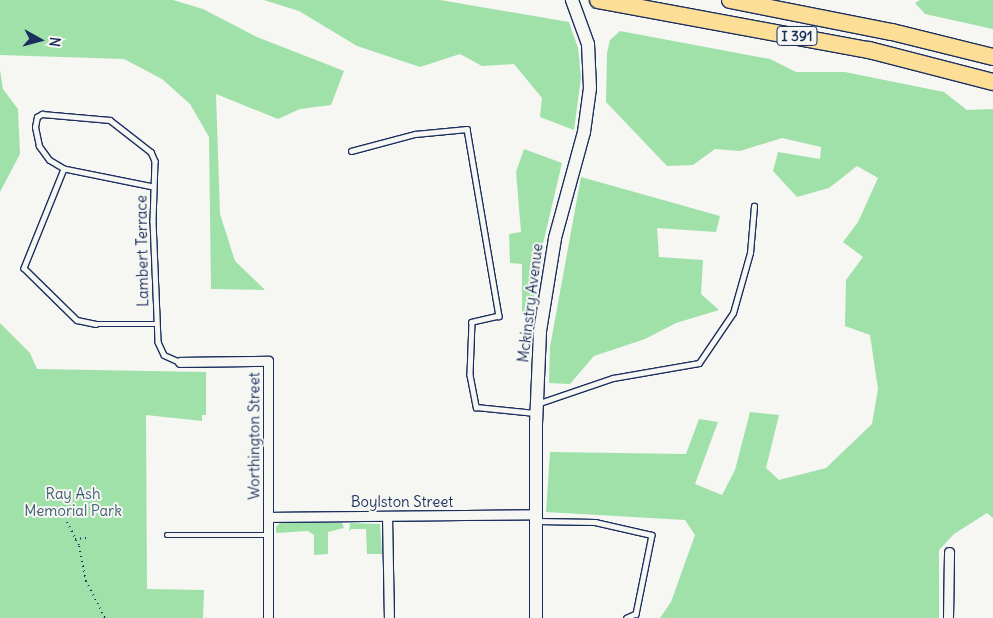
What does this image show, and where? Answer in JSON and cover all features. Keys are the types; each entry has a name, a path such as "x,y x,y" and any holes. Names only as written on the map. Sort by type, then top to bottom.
{"highway":[{"name":"I 391","path":"598,0 869,50 993,82"},
{"name":"I 391","path":"730,0 892,32 993,57"}],"street":[{"name":"Mckinstry Avenue","path":"536,618 536,408 546,282 564,199 586,127 590,94 588,44 572,0"},
{"name":"Worthington Street","path":"180,362 268,362 268,618"},
{"path":"388,516 389,618"},
{"name":"Boylston Street","path":"268,517 536,517"},
{"path":"948,618 949,552"}],"lane":[{"name":"Lambert Terrace","path":"64,169 24,268 77,320 96,324 156,324 153,188 155,161 151,152 121,126 110,120 42,114 36,117 35,127 39,146 49,160 64,169 153,188"},
{"path":"351,151 416,134 467,128 499,316 472,322 470,375 476,407 536,408 613,378 699,363 733,313 750,252 754,206"},
{"name":"Worthington Street","path":"156,324 161,352 180,362"},
{"path":"536,517 594,522 652,535 636,614 627,618"},
{"path":"167,535 268,535"}],"path":[{"path":"66,522 85,565 86,581 105,618"},
{"path":"75,539 86,538"}],"green space":[{"path":"0,0 173,0 203,9 257,37 344,71 331,105 300,109 278,119 216,94 220,214 235,261 265,290 211,289 209,137 190,104 162,79 124,59 0,55"},
{"path":"264,0 440,0 569,22 578,48 581,77 574,130 540,117 542,98 514,64 482,66 460,54 420,67 357,46 299,11"},
{"path":"920,0 993,0 993,29 925,14 915,3"},
{"path":"620,31 770,59 796,72 845,72 944,92 967,110 993,109 993,518 987,513 954,534 939,550 939,618 660,618 671,602 695,535 685,520 546,512 550,452 686,454 699,419 718,422 695,484 722,495 735,470 750,412 779,415 766,468 779,480 826,468 872,424 878,389 870,335 845,326 846,280 863,257 843,242 858,222 878,178 857,166 829,188 797,197 773,171 778,152 820,159 821,147 782,138 740,151 715,149 693,165 667,166 606,102 607,53 610,40"},
{"path":"0,70 3,89 18,109 20,154 0,192"},
{"path":"524,149 562,163 538,265 532,311 522,312 522,264 510,263 509,234 521,232 516,172"},
{"path":"581,177 720,216 716,232 657,228 659,257 703,260 701,294 719,310 676,323 645,339 594,356 570,384 549,383 550,347"},
{"name":"Ray Ash Memorial Park","path":"0,323 30,353 37,369 206,372 206,415 202,415 202,421 146,415 147,589 204,590 203,618 0,618"},
{"path":"280,523 342,523 344,528 328,532 328,554 314,555 314,535 308,531 276,533 276,527"},
{"path":"350,523 380,524 382,554 367,554 366,529 351,529 349,532"}]}
